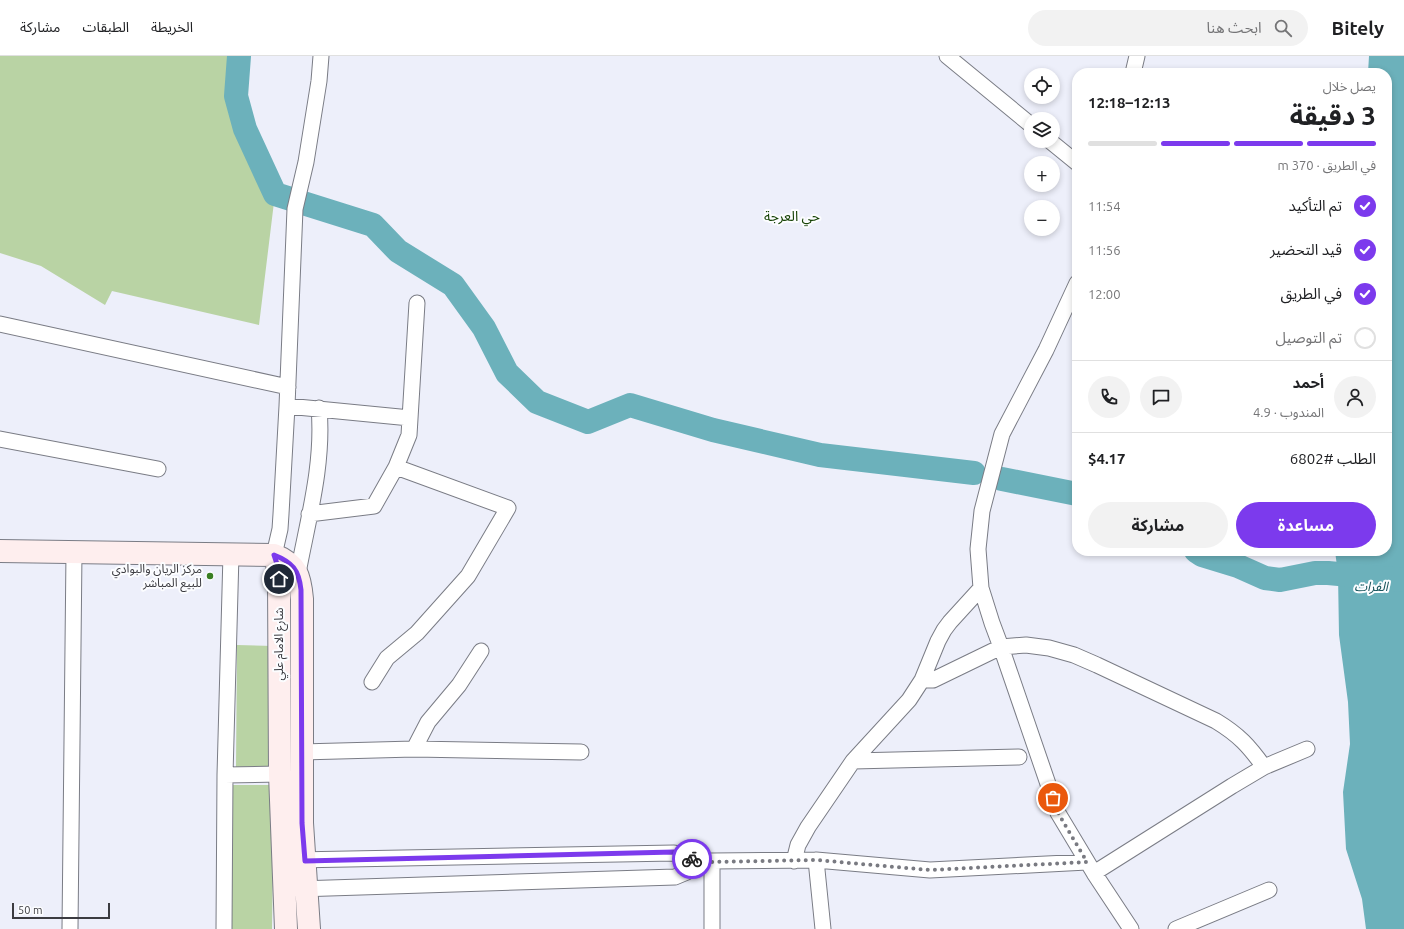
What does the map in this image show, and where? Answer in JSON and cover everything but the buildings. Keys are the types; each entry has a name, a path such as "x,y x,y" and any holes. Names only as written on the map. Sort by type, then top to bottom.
{"street":[{"path":"274,555 280,529 281,514 295,209 306,162 319,81 320,56"},
{"path":"947,56 1024,119"},
{"path":"1134,68 1137,56"},
{"path":"1059,148 1072,159"},
{"path":"1072,294 1046,350 1002,434 982,511 978,549 981,588 1058,813 1090,867 1131,929"},
{"path":"309,514 374,506 396,467 408,435 417,303"},
{"path":"0,324 288,387"},
{"path":"287,406 410,418"},
{"path":"298,573 320,458 319,408"},
{"path":"0,439 158,469"},
{"path":"372,682 387,658 416,634 468,576 508,508 396,467"},
{"path":"0,551 274,555 288,562 298,573"},
{"path":"70,929 74,552"},
{"path":"224,929 225,775 231,554"},
{"name":"شارع الامام علي","path":"274,555 279,579 280,774 286,929"},
{"name":"شارع الامام علي","path":"298,573 302,599 302,823 309,929"},
{"path":"794,861 798,845 808,826 853,761 909,700 922,680 944,630 981,588"},
{"path":"922,680 933,680 1002,647 1026,645 1049,648 1074,655 1097,665 1216,721 1233,732 1250,747 1264,767"},
{"path":"414,749 428,722 459,685 481,651"},
{"path":"301,752 414,749 581,752"},
{"path":"284,860 305,861 674,852 686,856 697,863 816,860 930,870 1090,867 1264,767 1308,749"},
{"path":"853,761 1019,757"},
{"path":"225,775 280,774"},
{"path":"816,860 823,929"},
{"path":"712,862 712,929"},
{"path":"285,888 307,889 675,877 687,872 697,863"},
{"path":"1176,929 1269,890"}],"green space":[{"path":"0,56 239,56 236,96 245,129 275,194 259,325 112,291 105,305 41,266 0,253"},
{"path":"237,645 274,646 272,766 236,767"},
{"path":"232,785 274,785 272,929 232,929"}],"water":[{"name":"الفرات","path":"1369,56 1404,56 1404,929 1366,929 1362,899 1346,849 1343,792 1350,744 1348,702 1339,635 1338,574 1336,556 1392,556 1392,68 1368,68"}],"waterway":[{"path":"239,56 236,96 245,129 275,194 294,200"},
{"path":"303,203 373,225 398,251 453,285 484,328 507,373 537,402 588,422 630,405 713,430 820,455 974,473"},
{"path":"1002,479 1072,493"},
{"path":"1205,556 1238,566 1265,578 1280,580 1315,573 1404,580"}],"way so far":[{"path":"692,859 697,863 816,860 930,870 1087,862 1058,813 1053,798"}],"place":[{"name":"مركز الريان والبوادي للبيع المباشر","path":"210,576"}],"district":[{"name":"حي العرجة","path":"792,216"}],"route":[{"path":"279,579 274,555 288,562 298,573 300,579 302,599 302,823 305,861 674,852 692,859"}]}
